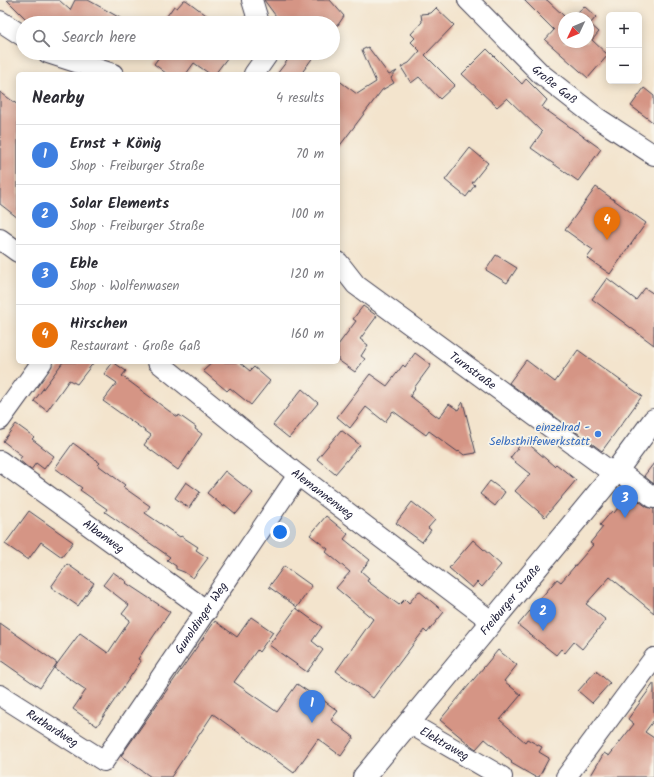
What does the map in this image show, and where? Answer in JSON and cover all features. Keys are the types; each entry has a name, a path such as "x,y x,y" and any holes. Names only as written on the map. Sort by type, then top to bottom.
{"main road":[{"name":"Freiburger Straße","path":"364,777 614,474 654,420"}],"street":[{"path":"252,0 257,16"},
{"name":"Große Gaß","path":"468,0 541,74 596,117 654,155"},
{"path":"0,21 16,31"},
{"path":"70,60 107,72"},
{"path":"255,72 264,60"},
{"path":"0,239 16,251"},
{"name":"Turnstraße","path":"340,265 356,285 614,474 626,476 654,498"},
{"path":"0,420 41,364"},
{"name":"Alemannenweg","path":"160,364 298,475 492,621"},
{"name":"Albanweg","path":"0,461 207,611"},
{"name":"Gunoldinger Weg","path":"104,761 298,475"},
{"path":"566,777 654,658"},
{"name":"Ruthardweg","path":"0,694 104,761"},
{"name":"Elektraweg","path":"408,723 502,777"}],"building":[{"path":"7,0 59,0 70,10 75,0 88,0 117,16 23,16"},
{"path":"184,0 186,0 208,16 167,16 174,6 177,8"},
{"path":"264,0 330,0 344,16 340,22 340,16 276,16"},
{"path":"524,0 547,0 560,12 558,12 558,48 594,48 594,42 606,53 606,57 588,78 545,40 554,30"},
{"path":"584,6 591,12 579,12"},
{"path":"436,8 454,25 425,55 455,85 440,99 419,77 411,83 401,67 409,63 420,51 411,42 415,38 411,34 422,22 421,14 431,13"},
{"path":"594,28 599,32 594,38"},
{"path":"368,47 389,75 397,71 391,78 394,83 382,90 340,145 340,81 357,94 376,82 362,50"},
{"path":"487,49 522,84 526,79 547,100 542,107 601,149 578,181 531,148 542,132 507,98 497,107 462,74"},
{"path":"157,60 226,60 217,72 207,72 194,63 187,72 164,72 154,64"},
{"path":"288,60 311,60 302,72 279,72"},
{"path":"644,88 654,96 654,123 631,106"},
{"path":"0,92 16,104 16,216 0,204"},
{"path":"470,148 488,163 472,183 475,185 466,197 445,180"},
{"path":"596,187 646,223 610,274 587,258 593,250 565,230"},
{"path":"496,255 517,268 507,283 486,270"},
{"path":"607,278 636,300 645,288 654,294 654,345 592,299"},
{"path":"363,306 377,316 360,339 368,345 361,356 365,359 355,372 340,361 340,342 356,321 353,319"},
{"path":"578,350 642,396 602,451 509,383 526,360 555,382"},
{"path":"415,353 431,365 410,396 439,418 449,404 458,410 463,402 476,453 464,455 459,451 458,452 429,431 426,435 393,411 385,422 366,407 350,428 337,417 370,374 387,386 403,365 405,367"},
{"path":"62,364 92,364 77,384 69,380 47,411 34,401"},
{"path":"112,364 116,364 126,371 122,376 169,411 178,417 179,415 196,427 195,429 202,434 178,470 144,445 151,435 103,401 117,383 104,374"},
{"path":"211,364 241,364 250,371 254,367 270,381 251,405 230,388 227,391 203,371"},
{"path":"302,389 318,403 289,438 273,425"},
{"path":"16,424 34,437 32,439 54,456 44,469 36,463 31,470 19,460 22,456 3,441"},
{"path":"341,430 360,445 335,474 317,459"},
{"path":"524,440 554,466 556,464 576,480 545,517 515,491 530,474 510,458"},
{"path":"73,443 100,463 98,465 125,485 123,487 150,506 145,513 180,537 181,536 198,547 196,550 208,558 193,578 176,569 176,566 167,560 170,557 105,512 107,509 80,490 82,488 55,468"},
{"path":"654,463 654,484 644,476"},
{"path":"225,471 253,493 236,514 225,505 224,507 207,493"},
{"path":"490,481 505,492 495,506 480,494"},
{"path":"186,482 200,492 189,508 175,498"},
{"path":"629,494 647,507 654,509 654,613 610,577 586,604 606,620 582,649 574,642 565,653 561,649 556,655 518,625 557,579 561,582 593,545 590,543 603,527 600,525 612,511 614,513"},
{"path":"412,502 435,520 428,528 431,530 422,542 396,523"},
{"path":"29,511 73,542 62,557 41,542 28,560 5,544"},
{"path":"326,516 348,534 344,539 370,560 361,571 369,578 367,581 399,605 405,599 409,603 419,591 444,612 427,633 424,630 373,698 336,671 373,619 336,588 350,572 326,552 328,549 310,535"},
{"path":"473,540 501,565 482,587 477,582 472,588 449,568"},
{"path":"67,564 94,583 78,606 51,587"},
{"path":"284,566 312,586 297,607 269,587"},
{"path":"113,572 127,582 126,583 170,612 138,659 141,661 97,726 73,709 86,690 54,668 80,633 108,653 130,620 122,614 129,605 103,585"},
{"path":"296,608 322,627 312,641 323,650 307,672 269,645"},
{"path":"251,617 273,632 259,652 257,650 234,682 277,712 297,684 322,701 323,700 338,711 331,720 354,737 341,756 318,739 294,773 213,714 171,777 151,777 121,756 215,621 237,637"},
{"path":"0,623 57,663 40,688 0,660"},
{"path":"498,650 517,665 504,681 521,695 500,720 525,742 527,739 542,747 539,752 549,758 539,777 535,777 511,763 512,762 485,739 476,749 440,720"},
{"path":"596,671 610,683 592,703 578,691"},
{"path":"654,683 654,720 645,732 654,738 654,777 590,777 604,753 609,756 634,724 628,719"}],"place":[{"name":"Hirschen","path":"607,240"},
{"name":"einzelrad - Selbsthilfewerkstatt","path":"598,434"},
{"name":"Eble","path":"625,518"},
{"name":"Solar Elements","path":"543,631"},
{"name":"Ernst + König","path":"312,723"}]}
